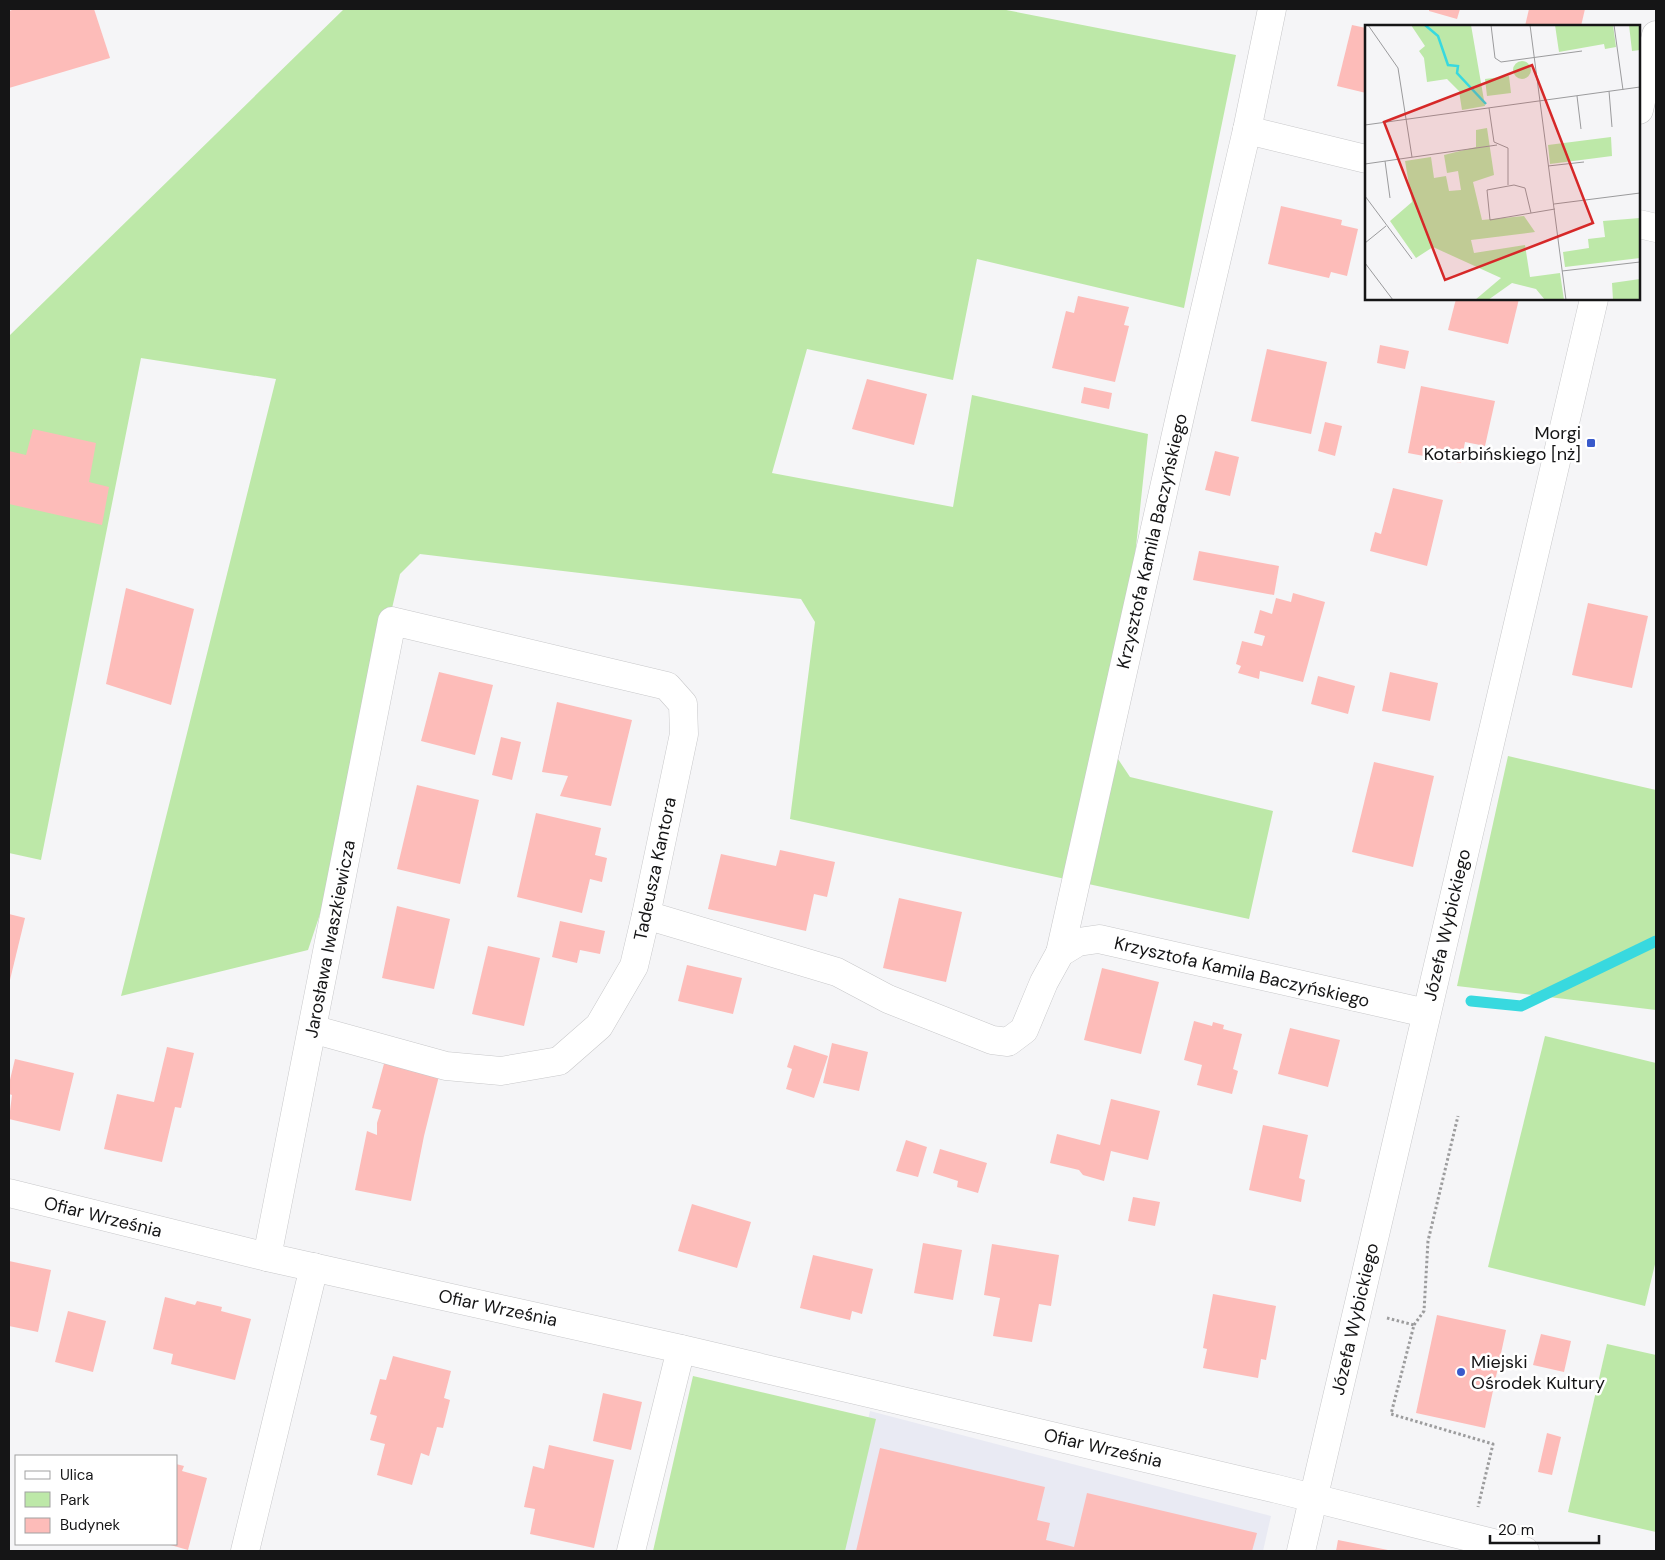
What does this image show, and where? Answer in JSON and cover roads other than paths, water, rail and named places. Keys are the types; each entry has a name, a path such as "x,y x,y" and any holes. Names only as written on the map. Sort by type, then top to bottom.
{"street":[{"name":"Krzysztofa Kamila Baczyńskiego","path":"646,915 837,972 888,999 992,1040 1008,1042 1024,1030 1044,982 1060,953 1183,403 1247,130 1272,9"},
{"path":"1640,106 1656,35"},
{"path":"1247,130 1365,158"},
{"path":"1640,224 1656,228"},
{"name":"Józefa Wybickiego","path":"1301,1551 1594,300"},
{"name":"Tadeusza Kantora","path":"312,1029 446,1066 501,1072 559,1061 599,1026 634,966 684,734 683,704 667,686 392,621"},
{"name":"Jarosława Iwaszkiewicza","path":"267,1257 392,621"},
{"name":"Krzysztofa Kamila Baczyńskiego","path":"1060,953 1078,942 1099,939 1426,1013"},
{"name":"Ofiar Września","path":"9,1193 267,1257 681,1349 1313,1498 1470,1539 1525,1551"},
{"path":"245,1551 314,1267"},
{"path":"631,1551 681,1349"}],"waterway":[{"path":"1471,1001 1521,1006 1656,941"}],"place":[{"name":"Morgi Kotarbińskiego [nż]","path":"1591,443"},
{"name":"Miejski Ośrodek Kultury","path":"1461,1372"}]}
